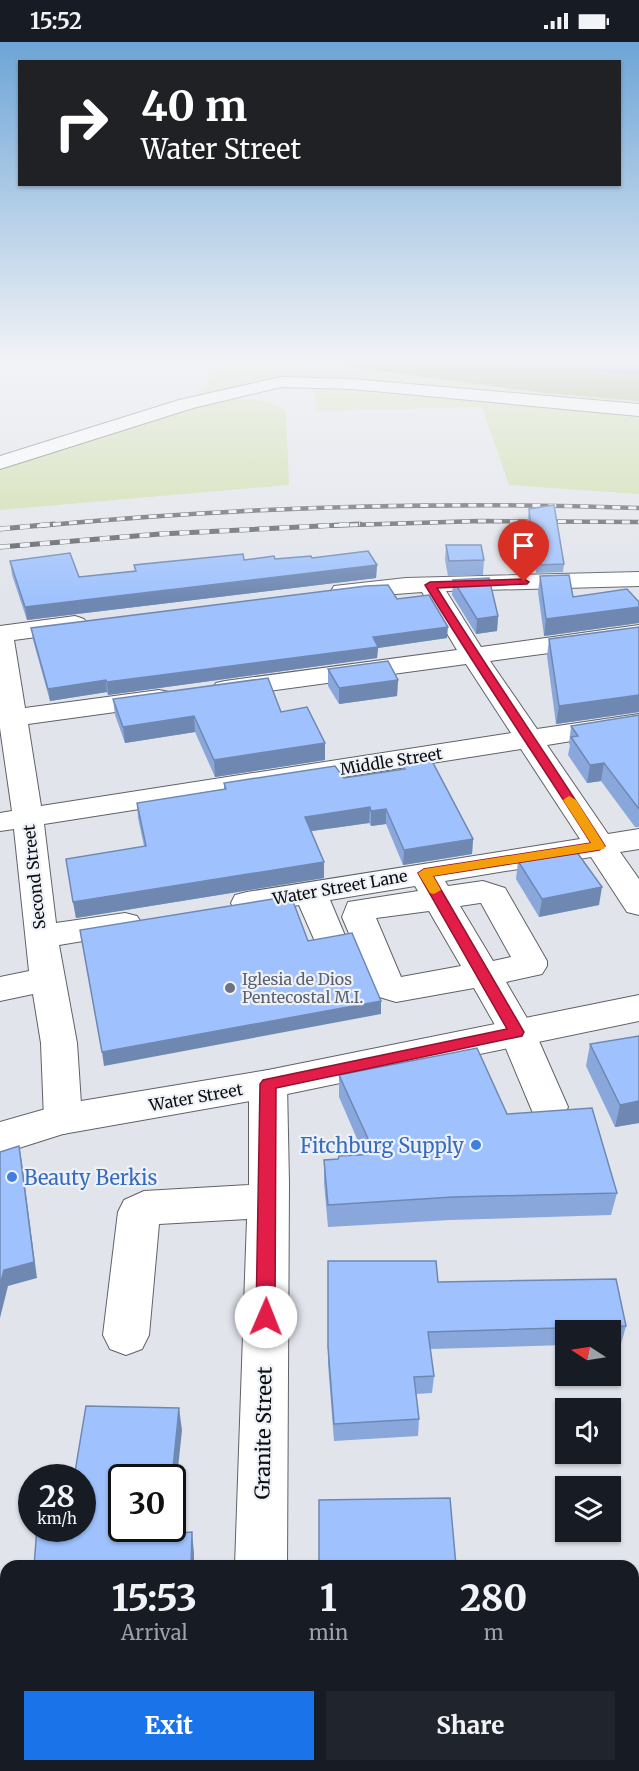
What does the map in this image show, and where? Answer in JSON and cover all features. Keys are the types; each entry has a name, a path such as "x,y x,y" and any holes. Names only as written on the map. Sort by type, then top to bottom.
{"main road":[{"path":"0,463 77,439"},
{"path":"321,593 430,585 639,579"},
{"path":"430,585 473,655 532,740 599,846 639,904"},
{"path":"0,634 103,621"},
{"path":"6,719 639,633"},
{"name":"Second Street","path":"0,634 14,820 41,938 59,1043 63,1119"},
{"name":"Middle Street","path":"14,820 639,722"},
{"name":"Water Street Lane","path":"213,909 311,892 432,885 599,846 639,839"},
{"path":"432,885 517,1032 549,1107"},
{"path":"432,885 483,892 493,896 531,964 484,975 396,990 388,987 358,912 432,885"},
{"path":"311,892 329,938"},
{"path":"41,938 155,919"},
{"path":"0,989 48,979"},
{"name":"Water Street","path":"0,1138 63,1119 268,1084 639,1008"},
{"name":"Granite Street","path":"261,1560 268,1084"},
{"path":"126,1335 139,1212 144,1208 268,1201"}],"green space":[{"path":"95,439 287,439 289,485 0,510 0,470"},
{"path":"493,439 639,439 639,494 509,485"}],"building":[{"path":"554,505 564,564 536,565 529,509"},
{"path":"446,545 481,545 484,560 449,561"},
{"path":"368,551 377,565 25,607 10,561 70,553 79,577 136,571 134,565 243,554 244,560 274,556 275,559 311,556 312,558"},
{"path":"569,575 573,597 627,589 639,602 639,607 546,619 540,576"},
{"path":"489,578 498,616 477,619 453,580"},
{"path":"388,585 397,599 429,595 448,627 373,637 378,647 48,689 31,628 366,586"},
{"path":"639,627 639,695 559,706 549,639"},
{"path":"388,661 398,680 339,688 328,669"},
{"path":"268,678 281,712 307,707 325,743 214,760 194,716 123,727 113,699"},
{"path":"639,715 639,809 604,763 590,765 571,737 578,736 571,726"},
{"path":"432,761 473,839 404,850 386,809 371,811 370,807 305,817 324,862 73,902 66,859 146,846 137,803 226,789 224,783 335,766 344,778 405,769 402,765"},
{"path":"576,851 602,887 542,899 518,861"},
{"path":"291,896 308,941 352,933 381,1001 102,1052 80,930"},
{"path":"639,1036 639,1101 620,1105 590,1044"},
{"name":"Fitchburg Supply","path":"477,1048 507,1114 592,1108 617,1193 453,1197 328,1205 324,1160 338,1159 339,1156 375,1154 339,1075"},
{"path":"19,1146 34,1262 4,1270 0,1285 0,1152"},
{"path":"328,1261 436,1261 438,1282 616,1279 626,1326 621,1326 621,1320 555,1320 555,1328 428,1332 434,1376 414,1377 419,1419 334,1424 328,1347"},
{"path":"86,1406 179,1408 173,1464 108,1464 108,1542 186,1542 186,1532 192,1532 191,1560 34,1560 36,1542 96,1542 96,1464 76,1464"},
{"path":"450,1498 455,1560 319,1560 319,1500"}],"railway":[{"path":"37,526 188,514 338,507 488,505 639,508"},
{"path":"323,526 479,521 639,522"},
{"path":"0,529 54,524"},
{"path":"323,526 360,524"},
{"path":"318,526 323,526"},
{"path":"0,547 160,534 323,526"}],"slow traffic":[{"path":"434,890 424,873 599,846 569,800"}],"place":[{"name":"Iglesia de Dios Pentecostal M.I.","path":"230,988"},
{"name":"Fitchburg Supply","path":"476,1145"},
{"name":"Beauty Berkis","path":"12,1177"}],"route":[{"path":"266,1317 269,1183 268,1084 517,1032 424,873 599,846 532,740 473,655 430,585 524,582"}]}
